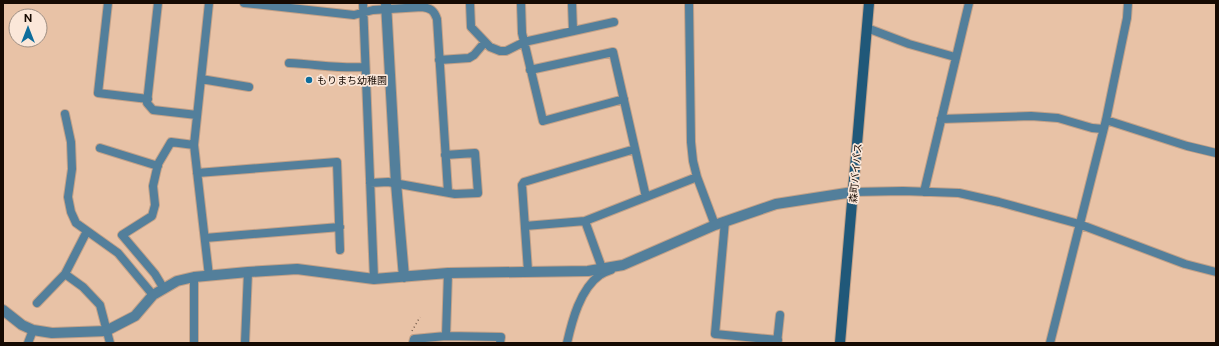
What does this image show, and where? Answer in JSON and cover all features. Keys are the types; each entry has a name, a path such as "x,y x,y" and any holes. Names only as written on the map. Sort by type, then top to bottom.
{"main road":[{"name":"森町バイパス","path":"840,343 869,3"}],"street":[{"path":"108,3 98,93 148,99"},
{"path":"158,3 147,103 154,110 197,115"},
{"path":"209,3 194,145 209,276"},
{"path":"244,3 354,15 386,6 422,7 431,9 437,19 448,192"},
{"path":"363,3 374,279"},
{"path":"470,3 471,27 490,47 500,51 506,51 524,42 614,22"},
{"path":"521,3 522,33 543,121 624,100"},
{"path":"572,3 573,32"},
{"path":"689,3 693,162 715,225"},
{"path":"924,192 968,3"},
{"path":"1050,343 1106,120 1127,18 1128,3"},
{"path":"386,6 396,183 404,277"},
{"path":"867,28 909,44 955,57"},
{"path":"439,60 468,58 474,55 485,42"},
{"path":"530,70 613,52 646,197"},
{"path":"289,63 312,63 352,68 365,68"},
{"path":"201,79 249,86"},
{"path":"64,114 71,142 72,169 68,197 71,212 76,223 118,252 153,295"},
{"path":"941,119 1031,116 1058,118 1092,128 1103,129"},
{"path":"1106,120 1187,146 1216,153"},
{"path":"164,289 155,274 122,235 152,216 155,205 153,186 158,166 171,142 194,145"},
{"path":"100,148 158,166"},
{"path":"528,271 522,185 524,182 635,149"},
{"path":"370,183 396,183 454,194 478,193 475,153 445,155"},
{"path":"197,173 337,162 340,250"},
{"path":"525,226 585,221 697,177"},
{"path":"568,343 577,308 584,292 599,275 715,225 776,204 853,192 959,193 999,202 1079,224 1185,264 1216,272"},
{"path":"585,221 602,268"},
{"path":"725,221 715,334 778,342 780,314"},
{"path":"205,238 340,227"},
{"path":"37,303 65,274 87,231"},
{"path":"3,310 22,325 33,330 52,333 106,331 135,316 153,295 177,281 194,277 297,269 374,279 448,273 588,271 623,265"},
{"path":"245,343 248,272"},
{"path":"446,336 448,273"},
{"path":"65,274 83,287 100,305 110,343"},
{"path":"194,277 194,343"},
{"path":"28,343 33,330"},
{"path":"413,343 414,340 446,336 501,337 500,343"}],"place":[{"name":"もりまち幼稚園","path":"309,80"}]}
